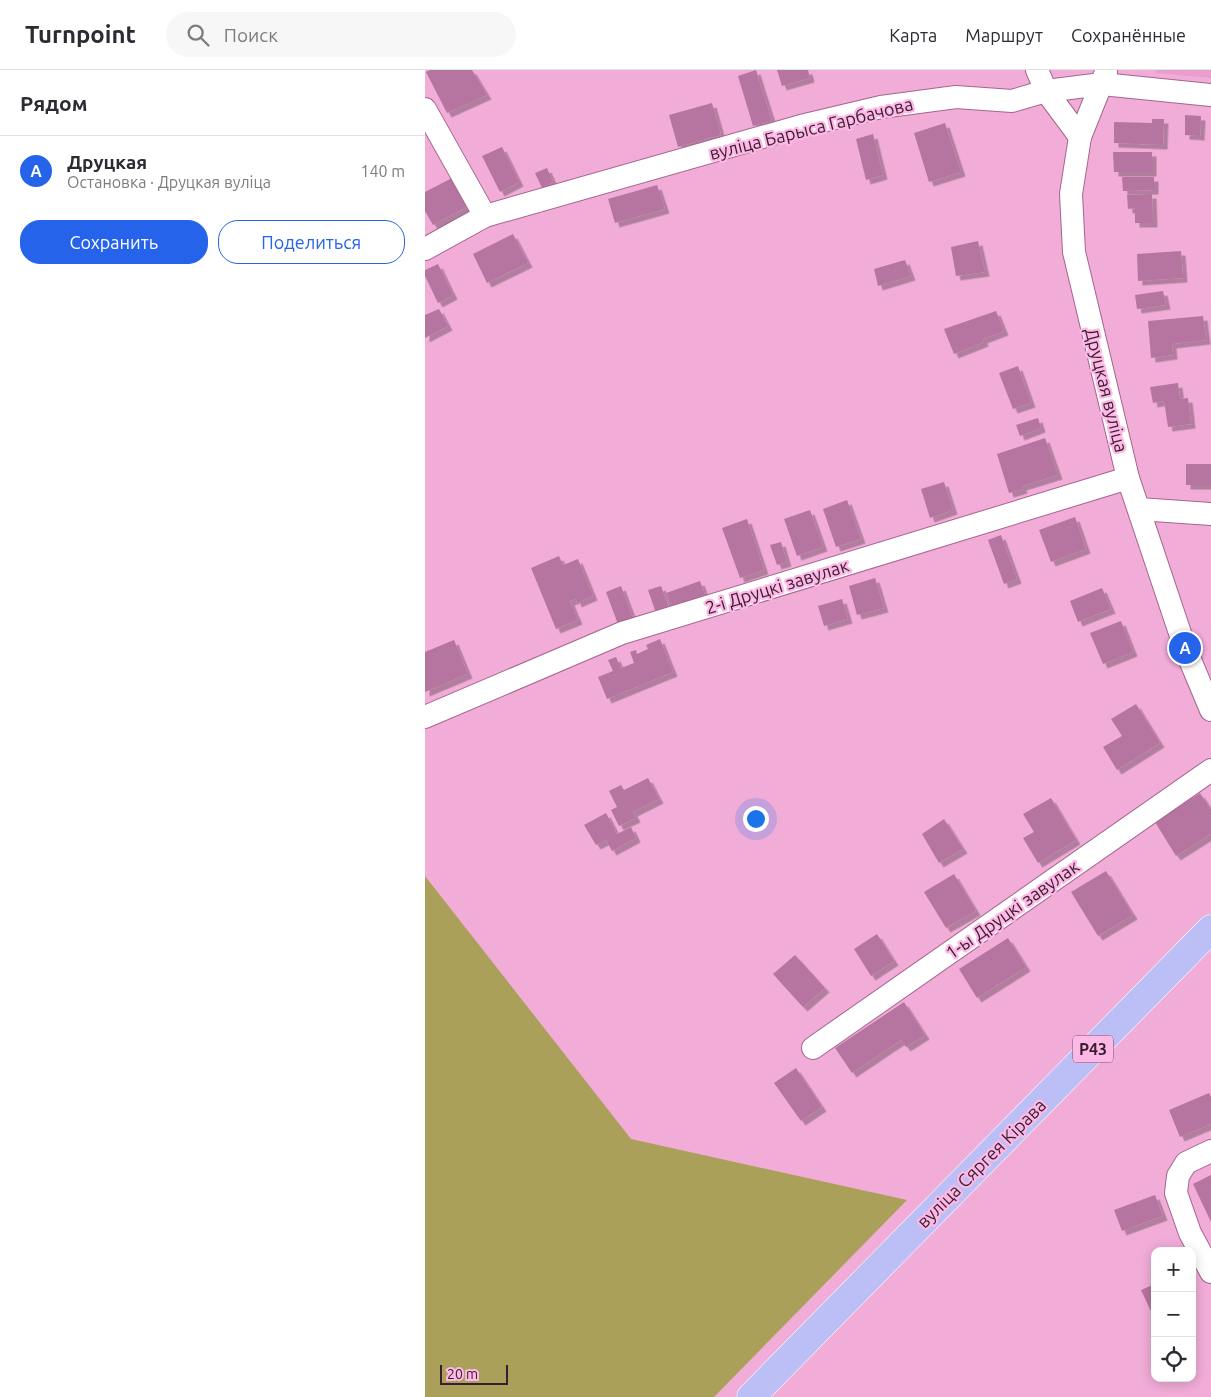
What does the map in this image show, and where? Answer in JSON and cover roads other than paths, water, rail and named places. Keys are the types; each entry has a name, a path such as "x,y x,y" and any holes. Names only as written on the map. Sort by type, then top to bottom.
{"main road":[{"name":"вуліца Сяргея Кірава","path":"751,1397 1211,929"}],"street":[{"path":"1037,70 1046,91 1080,137"},
{"name":"вуліца Барыса Гарбачова","path":"425,249 485,216 801,126 881,107 921,100 956,97 1012,101 1104,77 1211,95"},
{"name":"Друцкая вуліца","path":"1104,77 1080,137 1071,194 1073,252 1129,478 1185,648 1211,710"},
{"path":"425,110 485,216"},
{"name":"2-і Друцкі завулак","path":"429,715 622,633 1129,478"},
{"path":"1139,509 1211,514"},
{"name":"1-ы Друцкі завулак","path":"813,1048 1211,770"},
{"path":"1211,1150 1186,1163 1178,1176 1176,1194 1190,1233 1211,1272"}],"place":[{"name":"Друцкая","path":"1185,648"}]}
